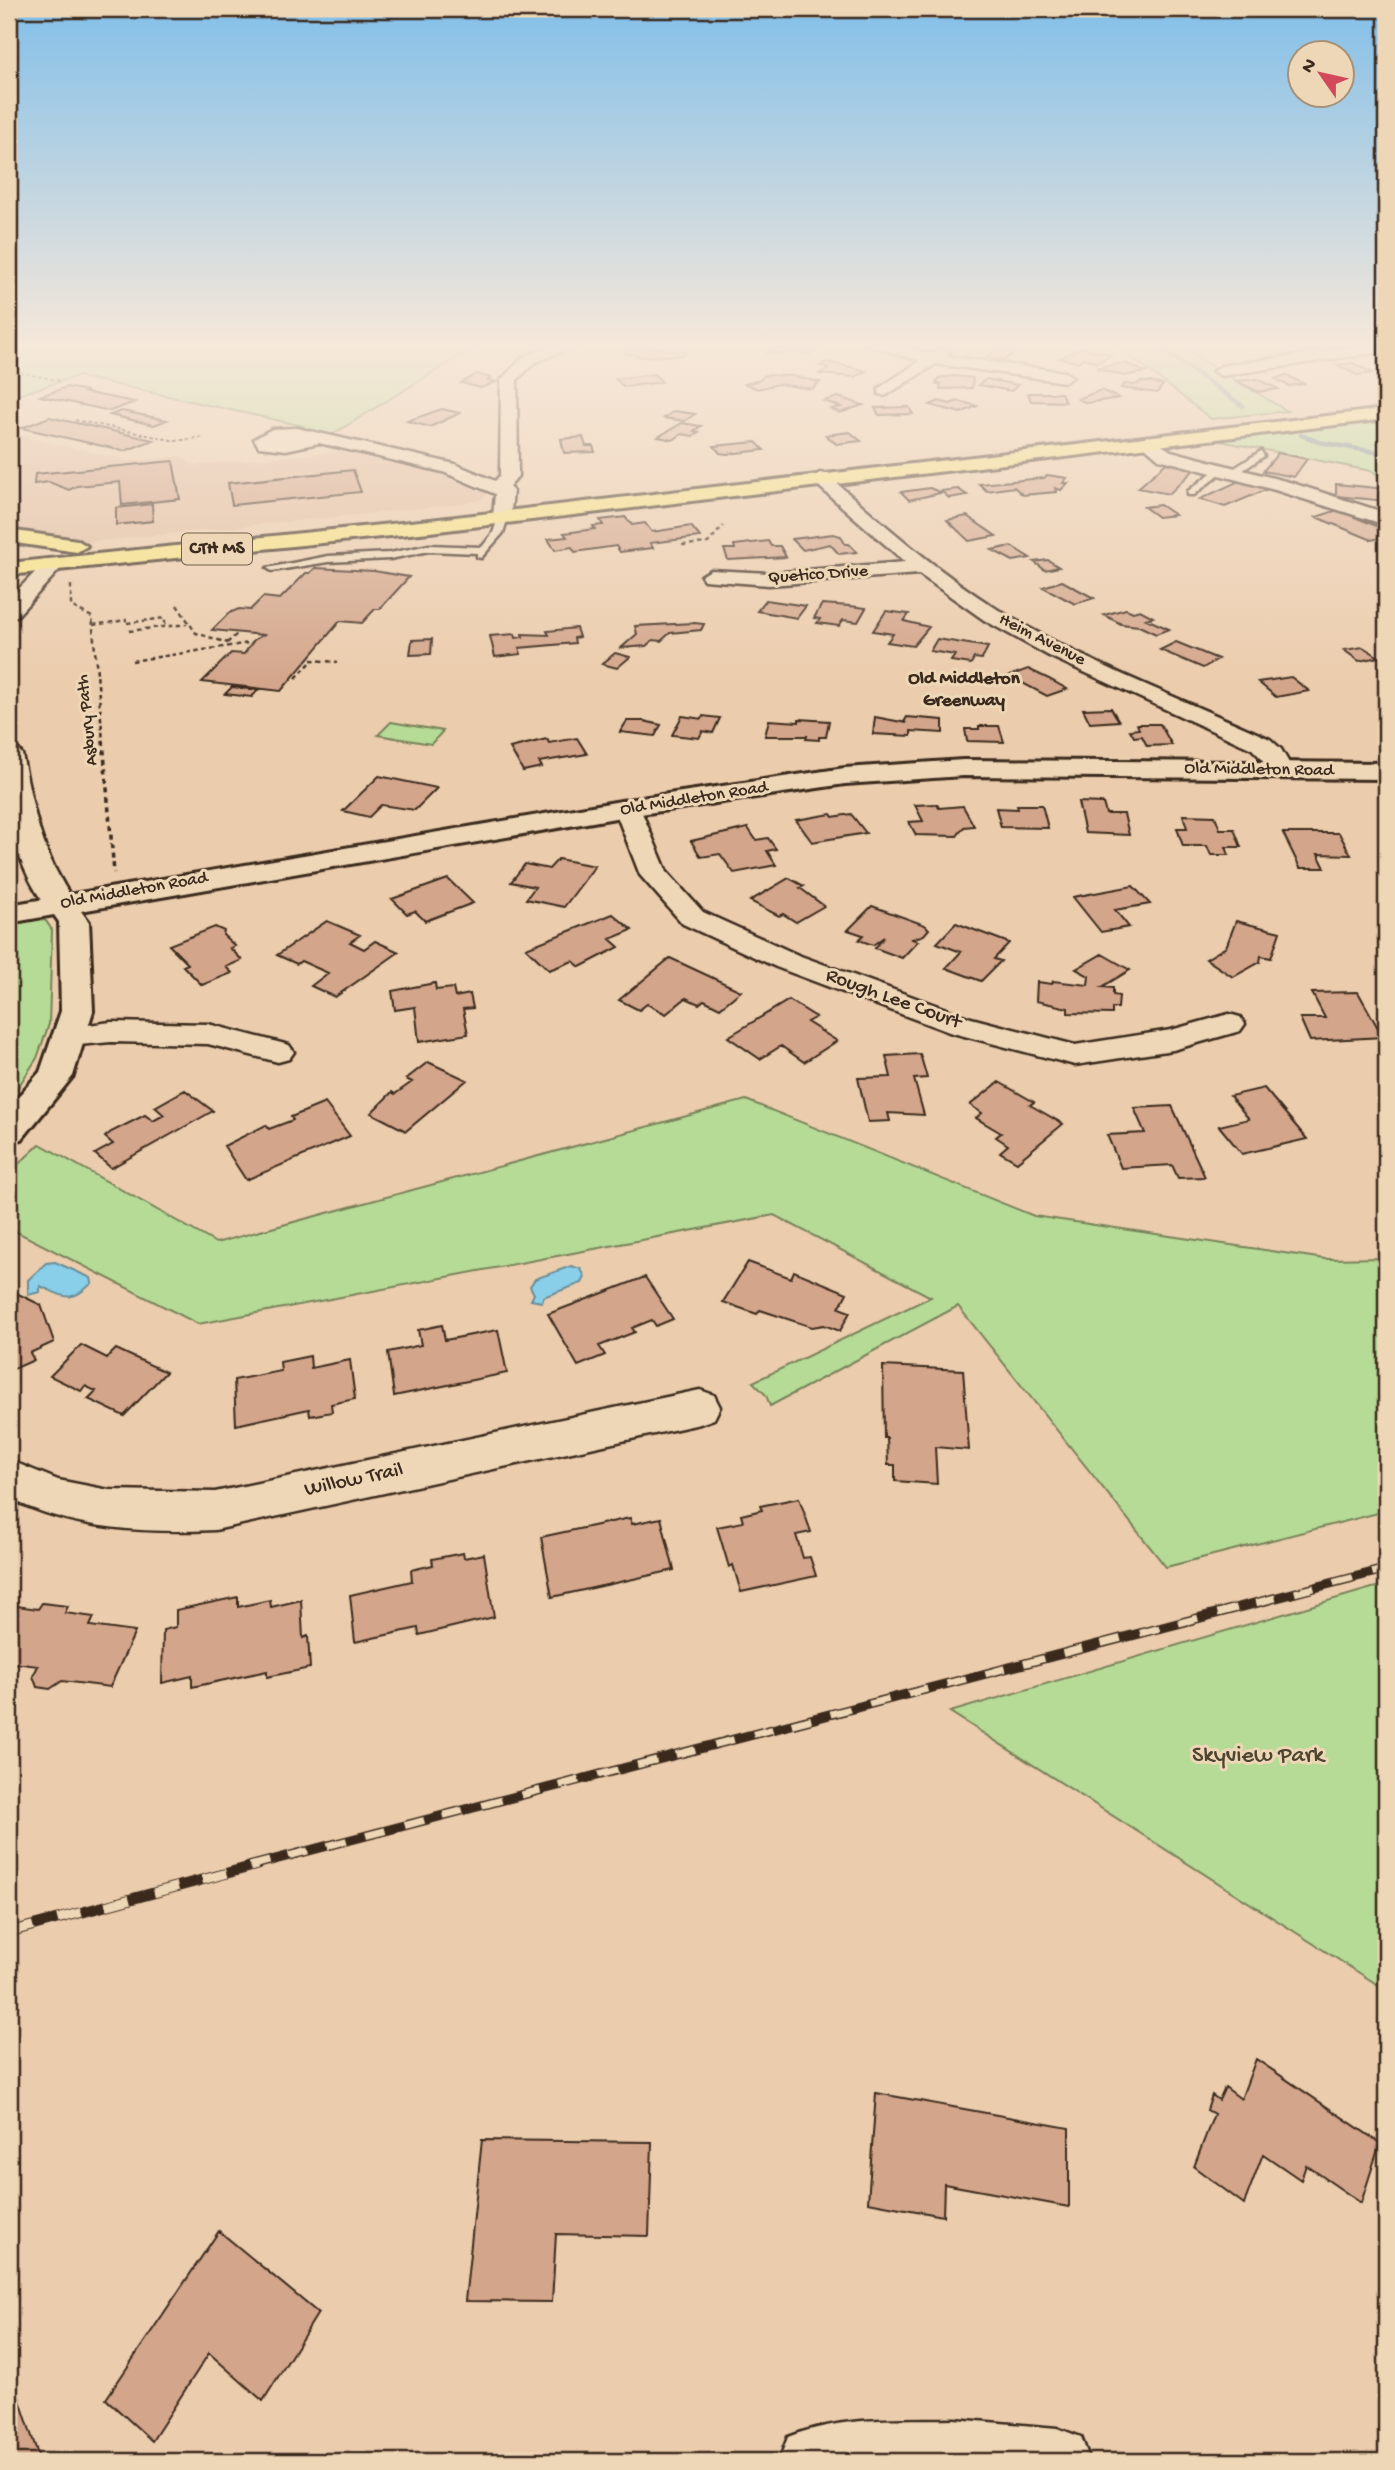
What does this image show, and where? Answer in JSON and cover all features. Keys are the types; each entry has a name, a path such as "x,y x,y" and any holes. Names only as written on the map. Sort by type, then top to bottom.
{"main road":[{"name":"CTH MS","path":"9,555 897,458"},
{"path":"820,478 826,472 909,458"},
{"name":"CTH MS","path":"9,569 62,570 502,503 820,478 994,458"},
{"path":"9,536 40,543 107,546"}],"street":[{"path":"415,458 423,460 502,503 509,476 509,458"},
{"path":"1177,458 1339,503 1386,519"},
{"name":"Heim Avenue","path":"820,478 925,567 991,614 1067,654 1262,744 1272,754 1280,770"},
{"path":"1339,503 1386,507"},
{"name":"Quetico Drive","path":"711,576 769,579 925,567"},
{"path":"9,611 62,570"},
{"path":"9,754 30,850 47,887 74,922 77,968 77,1011 55,1076 9,1130"},
{"name":"Old Middleton Road","path":"9,914 627,808 845,776 963,768 1386,771"},
{"name":"Rough Lee Court","path":"627,808 654,875 693,918 787,961 960,1025 1075,1055 1173,1040 1228,1024"},
{"path":"68,1036 111,1032 208,1034 278,1052"},
{"name":"Willow Trail","path":"9,1478 73,1505 146,1513 215,1511 700,1407"},
{"path":"812,2461 848,2454 954,2452 1057,2461"}],"lane":[{"path":"1191,493 1253,458"},
{"path":"272,568 328,559 390,556 429,548 483,553 498,533 502,503"}],"path":[{"path":"682,545 708,543 723,527"},
{"path":"62,570 71,607 92,617 93,625 164,618 165,626"},
{"path":"177,605 201,639 235,644"},
{"path":"129,631 188,624"},
{"name":"Asbury Path","path":"93,625 114,877"},
{"path":"227,643 237,634"},
{"path":"132,661 249,643"},
{"path":"296,678 312,660 337,662"}],"shaded area":[{"path":"9,458 118,458 130,461 184,458 191,465 266,458 393,458 462,478 468,484 489,493 479,500 462,504 100,541 62,544 26,541 9,534"}],"green space":[{"path":"1307,458 1386,458 1386,478 1371,471"},
{"path":"391,722 443,731 431,744 378,735"},
{"path":"37,918 46,921 52,930 49,1024 37,1058 9,1101 9,922"},
{"path":"746,1100 1034,1216 1325,1259 1386,1258 1386,1511 1166,1567 958,1306 770,1406 766,1395 753,1382 931,1297 774,1215 198,1324 9,1228 9,1173 40,1144 216,1243"},
{"name":"Skyview Park","path":"1386,1585 1386,1990 950,1712 1372,1588"}],"water":[{"path":"55,1262 91,1278 92,1283 73,1296 62,1295 40,1286 40,1292 28,1295 28,1280 46,1263"},
{"path":"571,1266 581,1269 585,1277 582,1283 543,1297 542,1302 531,1300 534,1294 530,1286 535,1279"}],"building":[{"path":"1274,458 1307,459 1294,477 1263,471"},
{"path":"173,461 180,499 122,505 120,482 77,486 69,490 49,482 34,484 35,474"},
{"path":"1166,463 1196,468 1169,494 1138,488"},
{"path":"353,470 361,492 232,505 228,483"},
{"path":"1047,475 1067,478 1063,483 1068,483 1061,490 1055,488 1056,492 1023,495 1014,487 987,491 979,484 1044,478"},
{"path":"1239,481 1268,489 1225,507 1200,499"},
{"path":"1336,484 1386,489 1386,501 1336,496"},
{"path":"930,488 941,493 909,500 901,492"},
{"path":"958,489 967,495 949,498 941,491"},
{"path":"152,504 153,521 116,525 116,508"},
{"path":"1160,505 1175,515 1158,517 1144,507"},
{"path":"1338,510 1386,530 1386,536 1372,540 1316,517"},
{"path":"967,516 996,536 969,541 947,520"},
{"path":"625,517 632,525 645,523 652,532 691,526 700,537 650,543 653,548 620,552 616,546 575,552 572,547 555,550 548,539 567,537 564,533 595,529 593,526 603,525 600,520"},
{"path":"833,534 841,536 845,544 849,544 857,552 839,554 830,544 803,550 792,539"},
{"path":"768,541 771,546 780,546 786,557 728,560 724,549 735,549 734,545"},
{"path":"1011,546 1030,558 1013,561 992,550"},
{"path":"1048,560 1059,567 1045,570 1034,562"},
{"path":"315,568 374,571 409,577 380,609 375,609 362,623 340,621 281,691 202,682 231,653 244,654 254,640 263,635 212,630 229,613 239,609 250,610 263,597 280,599 306,573"},
{"path":"1062,581 1094,598 1075,604 1043,587"},
{"path":"766,600 806,606 797,618 757,611"},
{"path":"822,604 866,608 858,622 843,620 839,626 817,623 820,619 814,618"},
{"path":"1126,609 1133,612 1140,610 1153,617 1146,619 1169,629 1156,634 1139,626 1121,624 1104,615"},
{"path":"886,611 909,614 904,621 929,627 913,646 887,642 893,634 873,631"},
{"path":"704,624 701,630 670,633 661,641 653,640 646,646 621,648 637,634 635,626"},
{"path":"576,628 579,637 574,638 575,643 519,648 521,654 495,657 490,636 515,634 516,638 523,637 522,634 549,635 547,631"},
{"path":"432,639 431,654 410,655 412,640"},
{"path":"937,639 988,647 982,659 974,658 971,664 951,661 955,655 930,651"},
{"path":"1176,642 1218,659 1203,668 1160,650"},
{"path":"1363,647 1379,657 1359,661 1344,650"},
{"path":"615,653 630,657 617,668 602,664"},
{"path":"1028,669 1067,689 1047,696 1009,676"},
{"path":"1291,677 1309,691 1276,697 1258,682"},
{"path":"232,687 258,690 252,697 225,694"},
{"path":"1111,708 1119,721 1090,723 1083,709"},
{"path":"682,716 720,718 713,733 703,731 699,738 672,735"},
{"path":"875,717 907,723 904,722 907,717 943,720 943,733 911,731 911,736 873,734"},
{"path":"799,719 829,721 826,737 819,737 819,740 806,739 807,736 765,736 769,720 799,722"},
{"path":"627,721 661,725 655,736 620,732"},
{"path":"1137,724 1160,724 1172,745 1147,746 1142,736 1134,737 1130,730 1139,729"},
{"path":"979,726 999,726 1004,742 967,741 965,729 979,729"},
{"path":"577,738 587,754 539,762 542,767 523,771 510,748 547,739 549,743"},
{"path":"379,776 437,788 415,810 381,805 369,817 343,811"},
{"path":"1078,802 1103,803 1106,814 1124,814 1129,835 1085,833"},
{"path":"937,804 939,808 963,806 974,826 964,827 957,836 916,835 909,822 923,821 915,805"},
{"path":"1017,805 1042,805 1048,828 1001,827 996,808 1018,809"},
{"path":"831,814 833,817 851,814 866,833 812,842 796,820"},
{"path":"1183,815 1215,816 1220,829 1234,829 1241,847 1226,847 1229,855 1211,855 1207,846 1183,846 1177,828 1187,828"},
{"path":"748,828 756,840 768,838 776,849 767,851 776,865 734,873 720,854 701,857 691,841"},
{"path":"1283,833 1339,833 1351,855 1318,854 1325,868 1300,868"},
{"path":"558,859 595,866 564,907 526,899 535,887 511,882 525,864 549,869"},
{"path":"789,878 804,886 800,888 824,906 796,922 750,901"},
{"path":"448,879 473,903 425,921 415,911 407,914 392,899"},
{"path":"1133,886 1150,904 1115,910 1129,927 1101,932 1073,897"},
{"path":"872,906 925,925 929,929 924,935 912,939 918,941 902,958 875,948 884,937 873,945 859,940 863,935 848,930"},
{"path":"613,914 632,930 610,939 619,947 580,967 573,961 549,970 526,948"},
{"path":"327,921 360,935 350,942 364,949 375,941 399,952 335,997 311,986 328,973 301,961 297,964 277,955"},
{"path":"1236,921 1280,932 1271,958 1261,956 1260,962 1233,977 1206,959 1226,947"},
{"path":"956,923 1009,943 994,959 1001,961 981,981 946,968 961,952 937,943"},
{"path":"215,927 224,931 223,935 235,946 230,948 242,960 226,967 232,973 202,985 183,966 188,964 169,945"},
{"path":"1102,954 1130,970 1102,987 1113,988 1113,995 1119,996 1118,1008 1112,1008 1112,1014 1068,1013 1068,1008 1036,1001 1037,982 1088,985 1089,976 1076,969"},
{"path":"670,958 741,991 720,1008 704,1000 699,1004 686,998 666,1014 647,1004 639,1010 619,1000"},
{"path":"435,983 436,990 453,988 455,997 470,994 473,1008 463,1009 468,1034 419,1042 415,1007 395,1010 392,991"},
{"path":"1358,992 1383,1037 1310,1041 1300,1018 1325,1018 1312,993"},
{"path":"789,1000 816,1017 807,1022 837,1041 804,1062 781,1046 760,1059 728,1037"},
{"path":"920,1054 927,1078 914,1079 924,1115 888,1113 890,1121 868,1122 858,1078 891,1077 886,1056"},
{"path":"428,1062 467,1080 406,1131 371,1113 392,1092 395,1094 412,1082 406,1079"},
{"path":"999,1082 1034,1102 1030,1105 1063,1124 1017,1162 1000,1152 1008,1145 996,1137 1001,1133 976,1118 982,1113 970,1105"},
{"path":"1264,1088 1307,1139 1242,1154 1219,1126 1249,1119 1230,1096"},
{"path":"185,1090 213,1111 111,1168 95,1154 113,1144 105,1137 111,1132 145,1115 153,1121 164,1115 155,1107"},
{"path":"325,1103 350,1136 246,1180 224,1146 266,1125 269,1129 293,1120 291,1117"},
{"path":"1172,1106 1205,1177 1178,1178 1172,1165 1121,1168 1107,1135 1145,1133 1134,1108"},
{"path":"748,1262 791,1278 794,1271 847,1293 839,1308 850,1312 840,1331 824,1325 812,1327 760,1310 757,1314 723,1302"},
{"path":"645,1277 673,1319 656,1326 652,1320 632,1328 635,1332 599,1346 605,1355 578,1366 548,1314"},
{"path":"9,1292 41,1305 54,1342 30,1353 34,1360 9,1371"},
{"path":"442,1325 445,1340 498,1330 507,1373 394,1396 388,1352 421,1345 418,1330"},
{"path":"81,1345 107,1358 116,1349 166,1372 124,1416 88,1399 96,1391 85,1386 81,1391 50,1376"},
{"path":"310,1356 311,1368 350,1360 355,1399 331,1404 332,1412 310,1416 309,1409 236,1425 234,1380 281,1371 280,1362"},
{"path":"883,1366 963,1370 969,1450 935,1447 937,1484 895,1481 895,1465 888,1465 887,1438 884,1438"},
{"path":"799,1498 811,1532 796,1535 803,1558 810,1557 816,1576 741,1592 733,1565 729,1567 717,1527 743,1522 741,1515 762,1510 760,1506"},
{"path":"630,1518 632,1524 661,1518 674,1570 552,1597 541,1537"},
{"path":"463,1553 464,1558 484,1554 494,1617 419,1635 418,1628 355,1642 350,1595 412,1581 411,1570 433,1565 432,1559"},
{"path":"238,1597 238,1607 270,1600 271,1607 301,1600 303,1638 308,1636 310,1668 267,1677 267,1671 192,1687 192,1676 162,1683 163,1630 176,1627 176,1610"},
{"path":"42,1603 68,1606 65,1613 94,1617 90,1626 135,1632 110,1687 62,1681 50,1689 37,1687 33,1676 38,1666 15,1663 9,1675 9,1607 38,1609"},
{"path":"1256,2059 1380,2143 1361,2203 1306,2165 1301,2180 1263,2154 1244,2204 1194,2167 1214,2114 1207,2110 1212,2095 1219,2100 1225,2087 1241,2099"},
{"path":"876,2093 1069,2128 1069,2207 944,2184 943,2216 868,2202"},
{"path":"482,2140 652,2142 649,2236 556,2234 552,2302 465,2301"},
{"path":"219,2231 318,2313 263,2401 209,2353 152,2441 106,2399"},
{"path":"11,2373 40,2461 9,2461"}],"railway":[{"path":"250,1866 1386,1569"},
{"path":"9,1932 257,1865"}],"district":[{"name":"Old Middleton Greenway","path":"964,690"}]}
